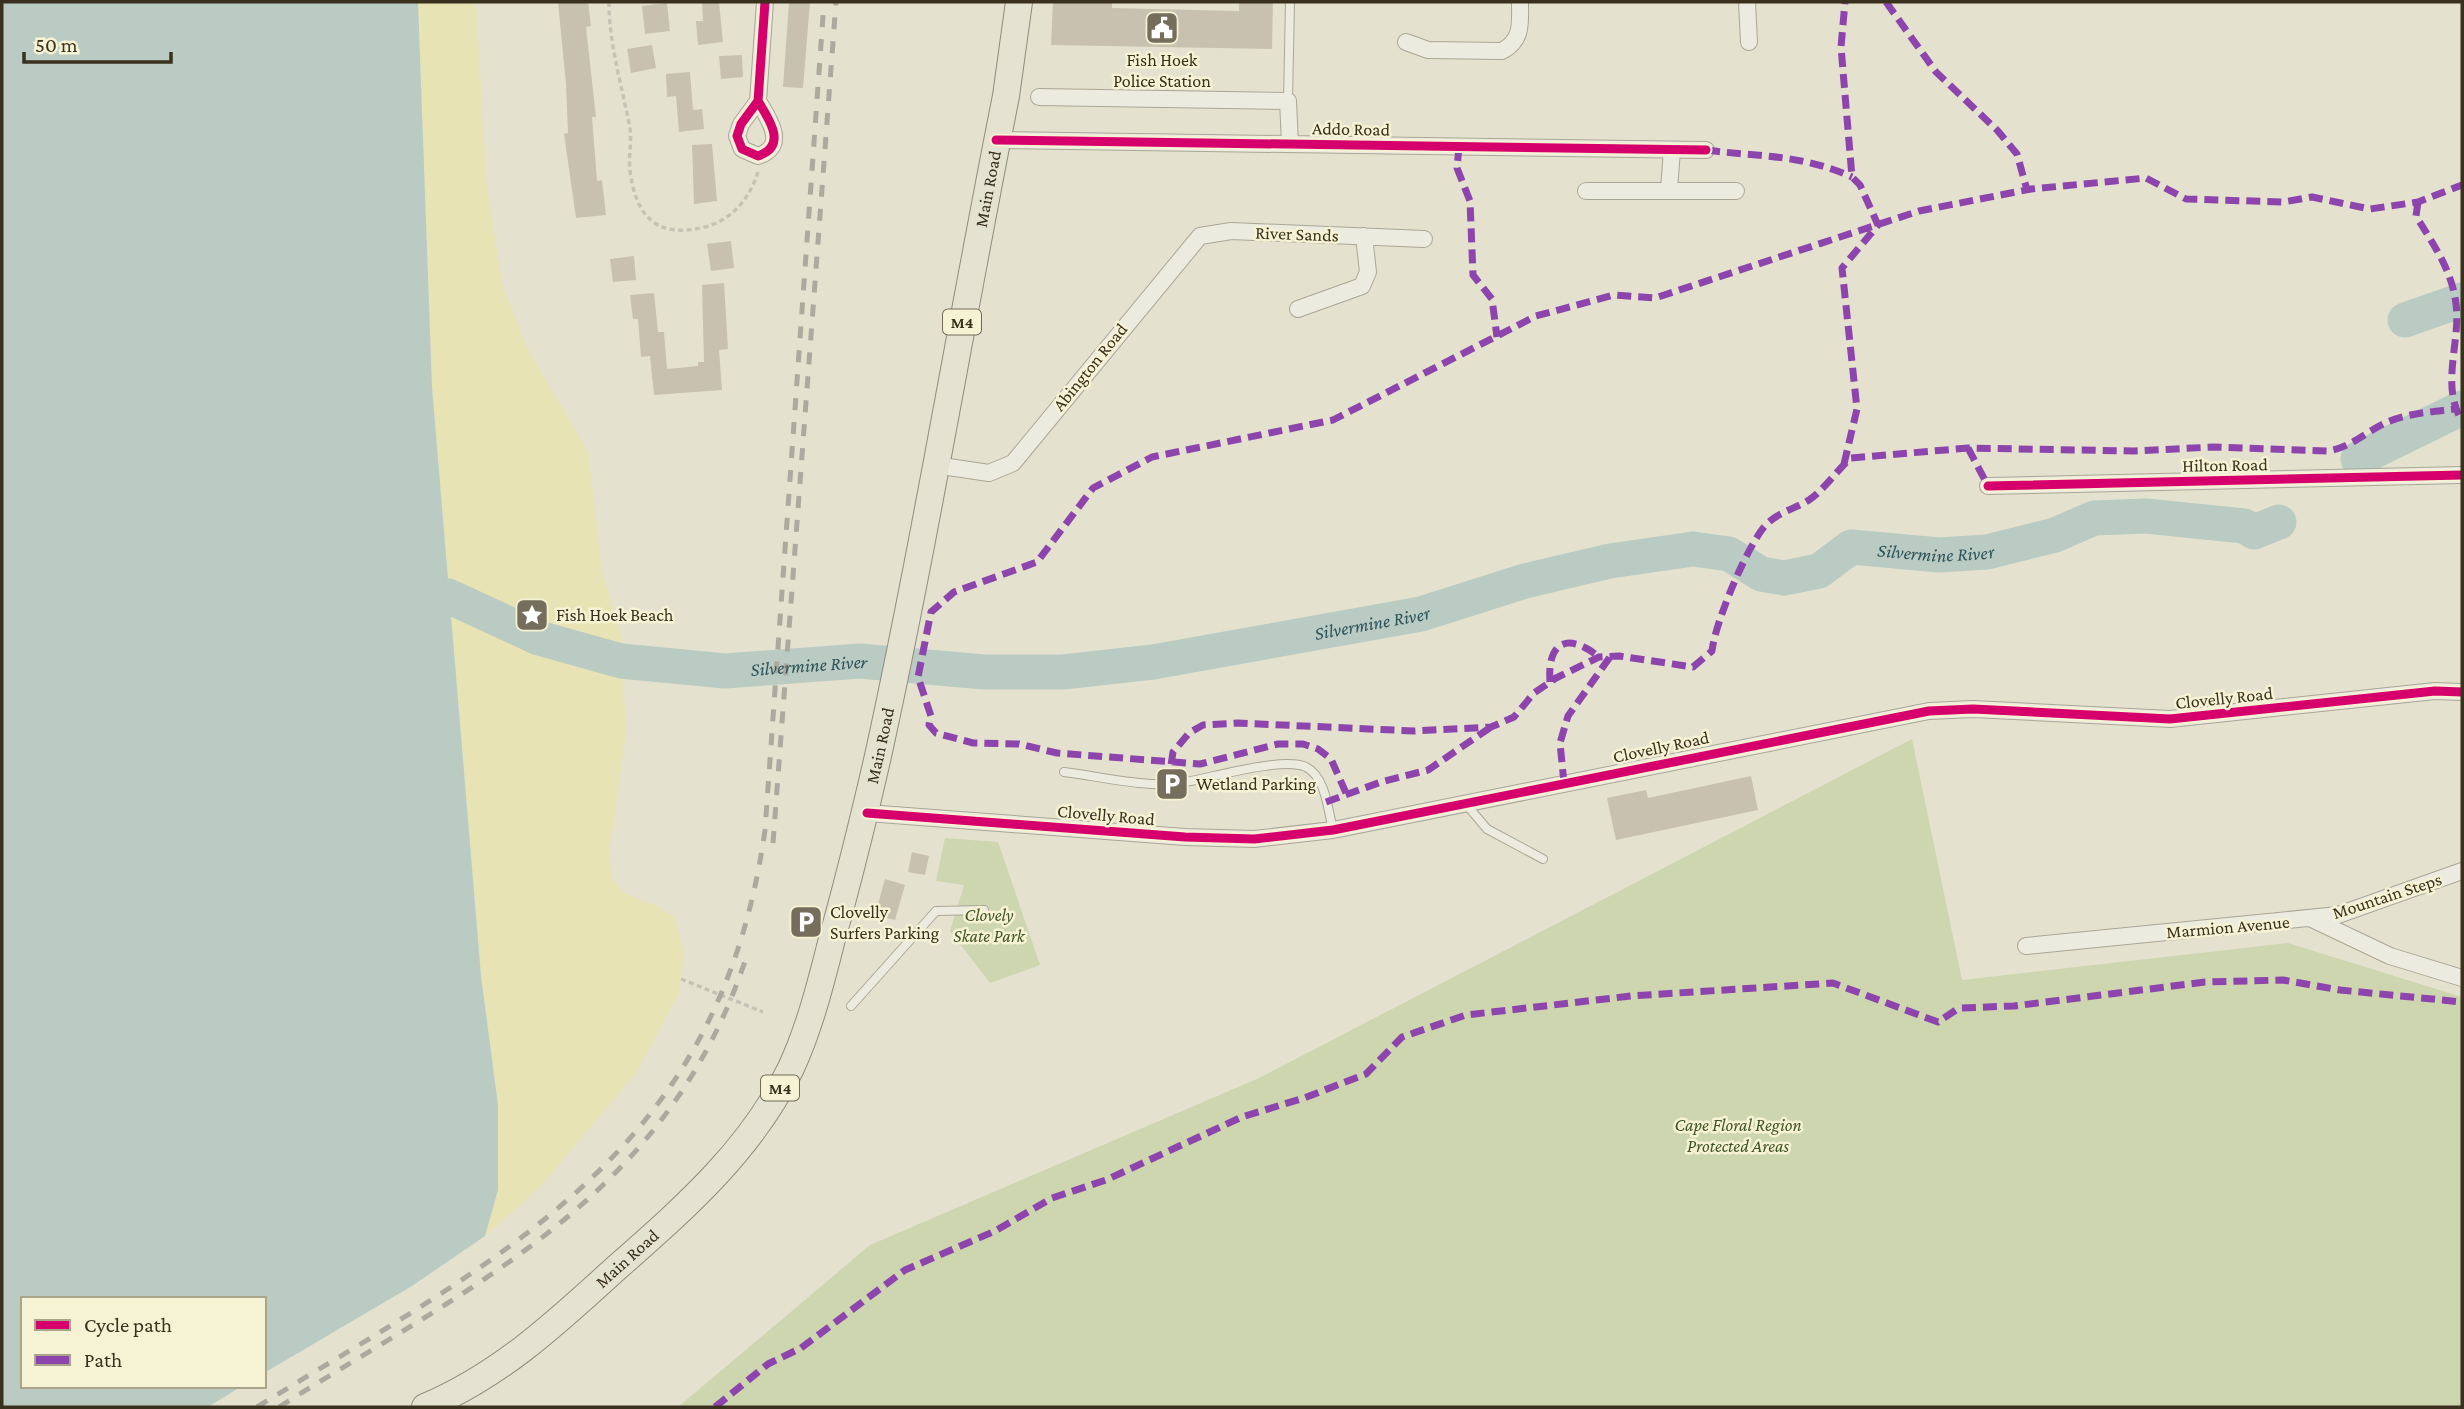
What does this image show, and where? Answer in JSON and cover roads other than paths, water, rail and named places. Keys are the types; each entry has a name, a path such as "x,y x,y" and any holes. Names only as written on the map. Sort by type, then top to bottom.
{"main road":[{"name":"Main Road","path":"425,1407 473,1384 537,1339 686,1206 745,1143 768,1109 801,1043 815,1004 867,813 893,690 1019,2"}],"street":[{"path":"758,101 774,129 775,140 769,151 758,156 742,149 737,136 758,101 765,2"},
{"path":"1406,43 1428,50 1502,51 1513,45 1518,38 1520,2"},
{"path":"1747,2 1749,42"},
{"path":"1039,97 1289,101 1290,144"},
{"name":"Addo Road","path":"996,139 1706,150"},
{"path":"1669,190 1672,150"},
{"path":"1586,191 1736,191"},
{"name":"Abington Road","path":"935,466 989,473 1013,463 1195,239 1205,234 1231,231"},
{"name":"River Sands","path":"1231,231 1424,239"},
{"name":"River Sands","path":"1298,309 1362,286 1368,272 1364,236"},
{"name":"Hilton Road","path":"1989,486 2462,475"},
{"name":"Clovelly Road","path":"867,813 1185,837 1254,839 1333,830 1928,711 1973,709 2170,719 2435,691 2462,692"},
{"name":"Mountain Steps","path":"2311,919 2344,914 2462,871"},
{"name":"Marmion Avenue","path":"2026,946 2311,919 2390,956 2462,978"}],"lane":[{"path":"1289,101 1290,2"},
{"path":"1064,772 1167,785 1251,769 1288,764 1304,766 1318,780 1333,830"},
{"path":"1465,803 1487,829 1543,859"},
{"path":"851,1006 936,911 984,909"}],"waterway":[{"path":"2405,320 2462,300"},
{"name":"Silvermine River","path":"2358,459 2462,408"},
{"name":"Silvermine River","path":"448,596 539,638 621,661 725,671 860,661 984,672 1063,672 1153,662 1421,614 1525,581 1610,561 1693,549 1729,554 1761,574 1784,578 1819,571 1851,547 1939,555 1987,552 2055,535 2094,518 2146,516 2244,526 2254,532 2279,522"}],"railway":[{"path":"257,1407 436,1297 516,1242 588,1182 650,1113 702,1034 741,941 765,830 824,2"},
{"path":"773,843 836,2"},
{"path":"279,1407 495,1272 559,1224 618,1170 670,1108 714,1036 748,952"}],"place":[{"name":"Fish Hoek Police Station","path":"1162,28"},
{"name":"Fish Hoek Beach","path":"532,615"},
{"name":"Wetland Parking","path":"1172,784"},
{"name":"Clovelly Surfers Parking","path":"806,922"}],"park label":[{"name":"Clovely Skate Park","path":"989,925"},
{"name":"Cape Floral Region Protected Areas","path":"1738,1135"}]}
